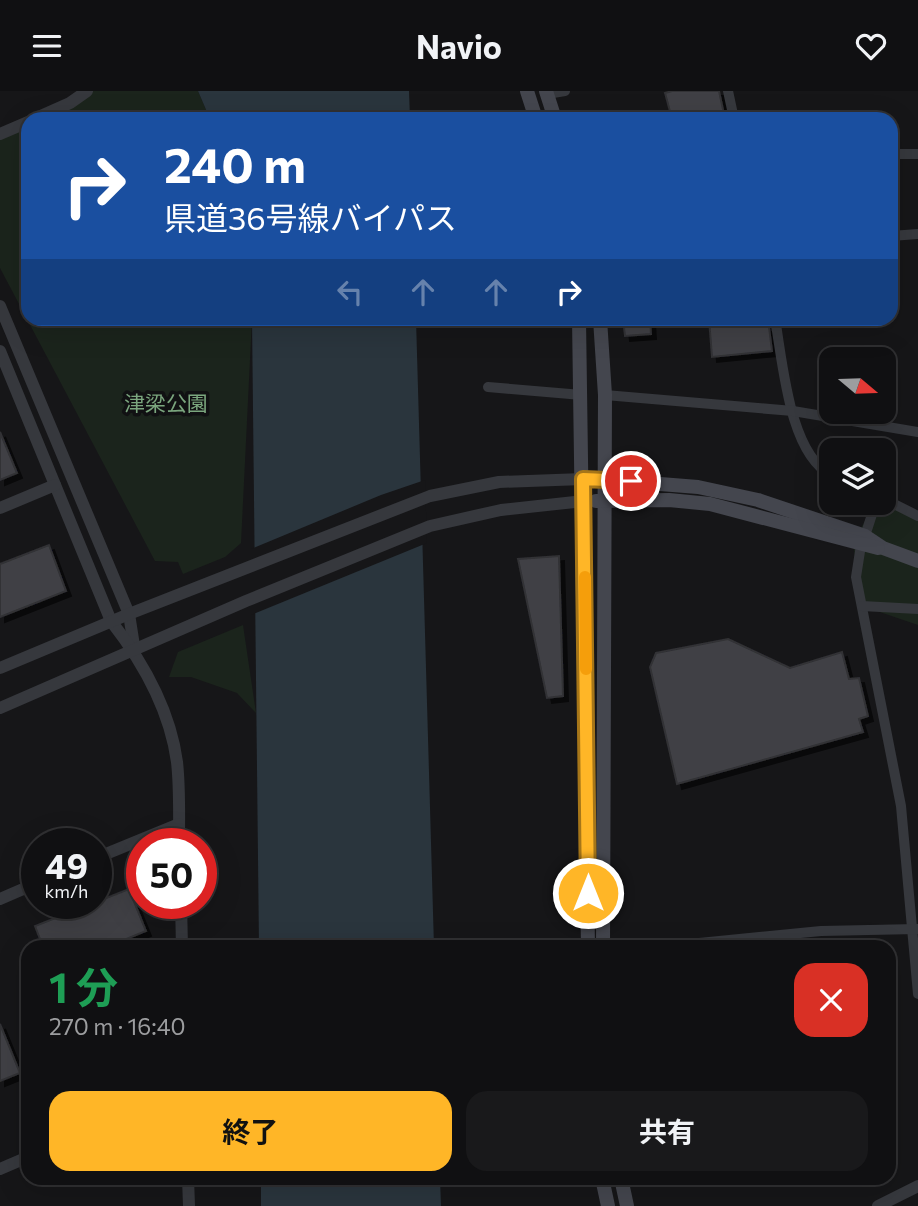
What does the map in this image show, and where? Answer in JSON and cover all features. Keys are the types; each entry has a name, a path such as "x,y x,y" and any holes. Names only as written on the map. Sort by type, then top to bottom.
{"main road":[{"path":"527,91 534,112"},
{"path":"547,93 553,112"},
{"path":"579,326 584,501 588,940"},
{"path":"600,326 605,395 603,940"},
{"path":"583,479 716,490 800,513 869,544"},
{"path":"584,501 689,501 745,511 869,544 918,561"},
{"path":"600,1206 601,1185"},
{"path":"603,1185 608,1206"},
{"path":"622,1185 627,1206"}],"street":[{"path":"50,112 70,103 87,91"},
{"path":"547,93 565,91"},
{"path":"728,91 732,112"},
{"path":"0,134 21,125"},
{"path":"898,154 918,154"},
{"path":"898,235 918,234"},
{"path":"0,306 129,614 135,652"},
{"path":"776,326 802,446 819,469"},
{"path":"0,351 4,372 55,485 111,621 135,652 149,678 170,735 176,761 179,828"},
{"path":"488,387 582,395"},
{"path":"605,395 793,411 918,432"},
{"path":"0,668 111,621 430,496 498,482 583,479"},
{"path":"0,508 55,485"},
{"path":"0,708 135,652 246,601 430,526 501,510 584,501"},
{"path":"896,505 918,516"},
{"path":"874,515 869,544 855,567 901,806 916,929 918,994"},
{"path":"862,606 918,609"},
{"path":"112,851 179,824"},
{"path":"0,899 21,890"},
{"path":"182,919 183,940"},
{"path":"726,940 821,930 916,929"},
{"path":"0,1169 21,1160"},
{"path":"188,1185 188,1206"},
{"path":"878,1206 918,1186"}],"green space":[{"path":"87,91 198,91 207,112 47,112"},
{"name":"津梁公園","path":"21,125 21,308 0,268 0,134"},
{"name":"津梁公園","path":"31,326 252,326 241,543 225,557 183,574 178,562 155,561"},
{"path":"896,507 918,512 918,625 862,606 853,543 868,515 896,515"},
{"path":"243,625 256,713 237,693 191,677 169,677 178,652"}],"shaded area":[{"path":"198,91 409,91 410,112 207,112"},
{"path":"252,326 416,326 434,940 259,940"},
{"path":"261,1185 440,1185 441,1206 261,1206"}],"pier":[{"path":"425,480 427,543 251,615 251,549 381,495"}],"building":[{"path":"719,91 724,112 670,112 665,93"},
{"path":"624,326 650,326 651,334 625,336"},
{"path":"710,326 769,327 772,351 712,357"},
{"path":"0,432 17,473 0,480"},
{"path":"49,545 66,591 0,617 0,564"},
{"path":"559,556 563,696 547,698 518,559"},
{"path":"728,639 790,668 842,652 849,679 859,678 868,716 859,719 863,732 677,784 650,667 656,653"},
{"path":"126,890 126,919 141,919 146,931 124,940 40,940 35,926 53,919 112,919 112,896"},
{"path":"0,1024 20,1073 0,1081"}],"slow traffic":[{"path":"585,577 586,669"}],"route":[{"path":"588,893 583,479 631,481"}]}
